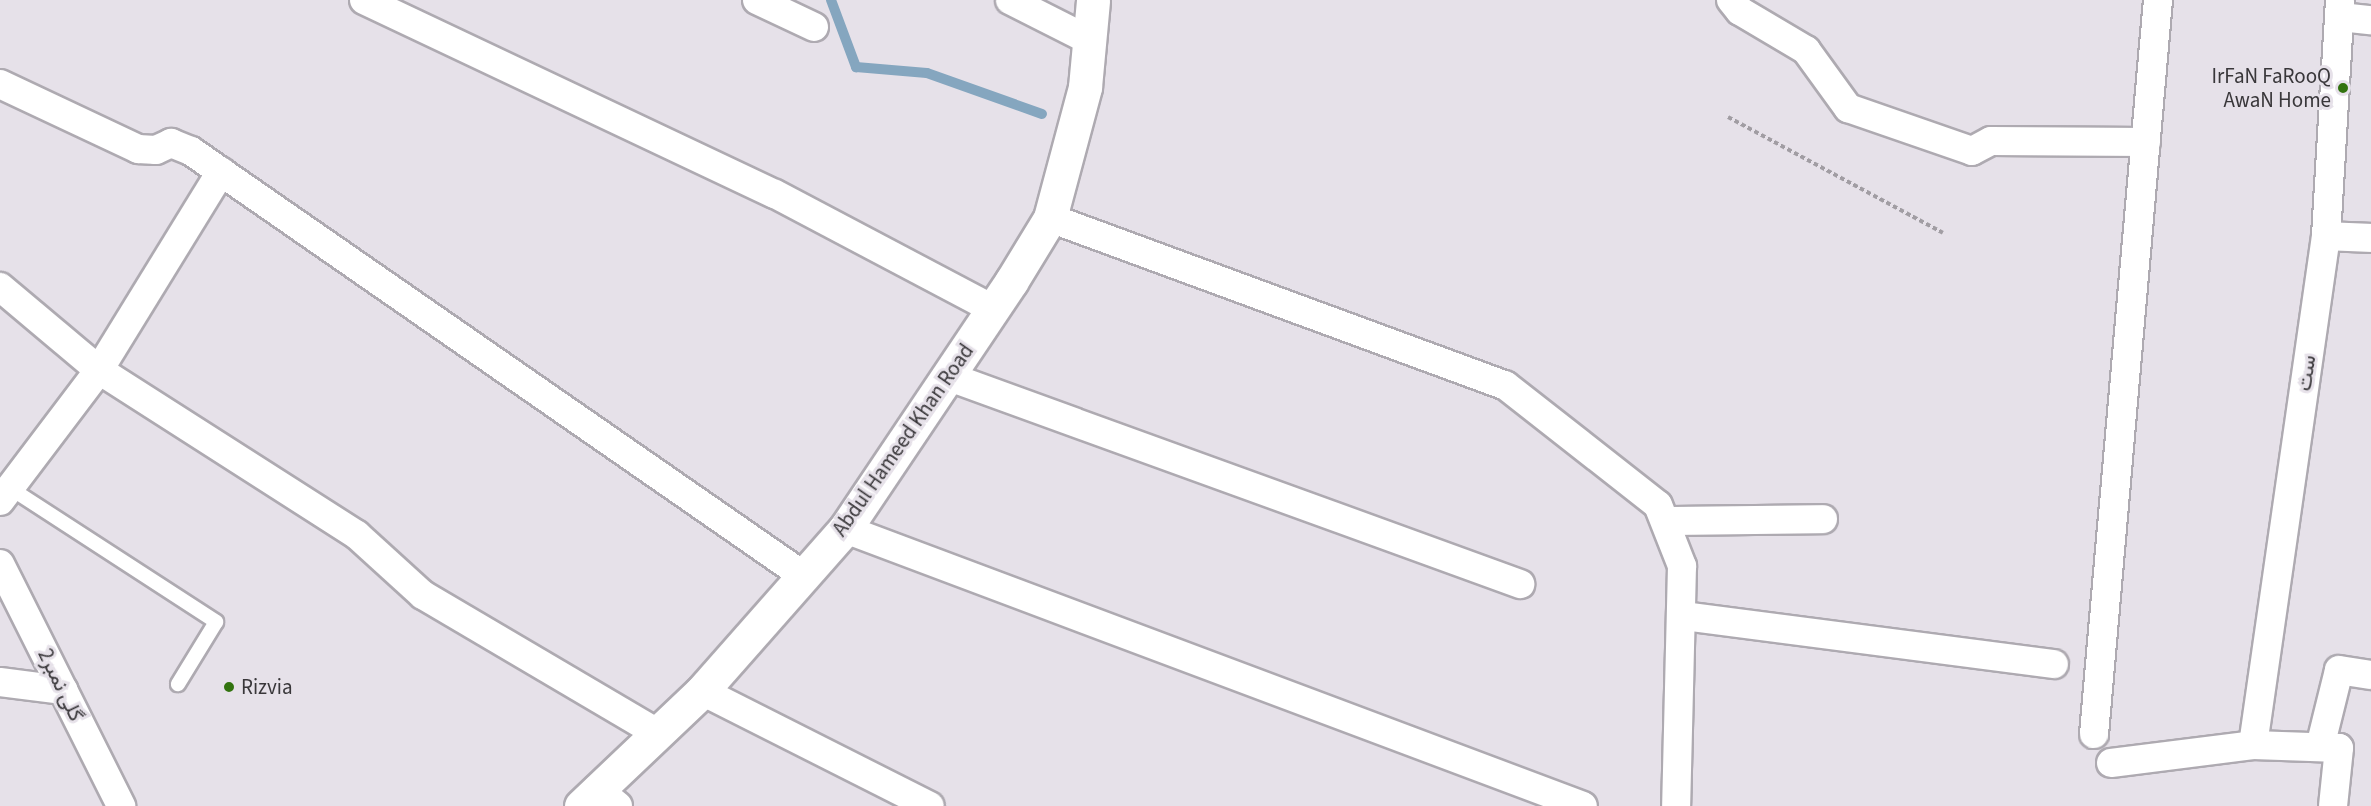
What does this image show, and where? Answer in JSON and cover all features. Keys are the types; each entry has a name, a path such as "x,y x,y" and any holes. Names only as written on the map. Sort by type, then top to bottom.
{"main road":[{"name":"Abdul Hameed Khan Road","path":"599,800 657,733 702,691 801,574 844,529 993,309 1050,218 1084,87 1093,0"}],"street":[{"path":"364,0 775,194 993,309"},
{"path":"757,0 814,27"},
{"path":"1010,0 1089,40"},
{"path":"1731,0 1740,11 1806,50 1848,108 1972,151 1991,141 2146,142"},
{"path":"2094,734 2158,0"},
{"path":"2340,9 2371,20"},
{"name":"ست","path":"2253,745 2325,236 2340,9"},
{"path":"0,84 138,149 180,145 801,574"},
{"path":"5,495 99,370 221,172"},
{"path":"1050,218 1505,385 1631,481 1658,505 1682,566 1683,616 1676,806"},
{"path":"2325,236 2371,238"},
{"path":"0,287 99,370 357,535 423,595 657,733"},
{"path":"947,375 1520,584"},
{"path":"1666,521 1823,519"},
{"path":"844,529 1583,806"},
{"name":"گلی نمبر2","path":"0,564 121,806"},
{"path":"1683,616 2054,664"},
{"path":"2320,747 2339,670 2371,675"},
{"path":"0,682 63,690"},
{"path":"702,691 930,806"},
{"path":"2111,763 2253,745 2339,748 2333,806"}],"lane":[{"path":"5,495 216,622 178,684"}],"path":[{"path":"1728,117 1943,233"}],"waterway":[{"path":"831,0 856,67 927,73 1042,114"}],"place":[{"name":"IrFaN FaRooQ AwaN Home","path":"2343,88"},
{"name":"Rizvia","path":"229,687"}]}
